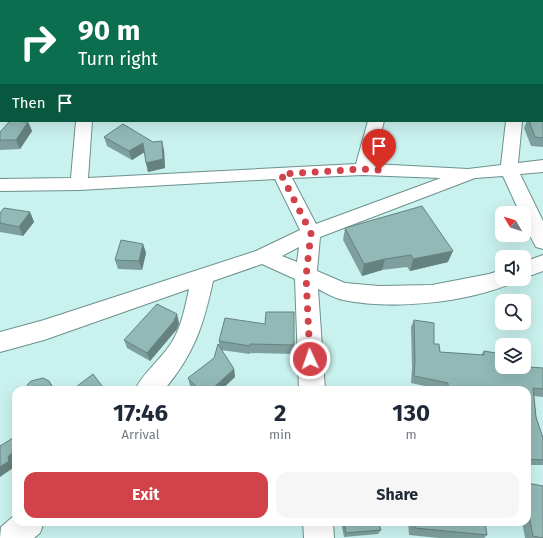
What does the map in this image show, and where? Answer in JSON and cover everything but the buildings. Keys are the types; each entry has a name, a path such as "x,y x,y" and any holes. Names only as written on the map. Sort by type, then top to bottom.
{"street":[{"path":"79,184 84,122"},
{"path":"363,169 376,122"},
{"path":"514,122 510,169 543,242"},
{"path":"0,185 79,184 363,169 472,174 543,166"},
{"path":"281,174 311,233 306,276 312,386"},
{"path":"0,342 44,330 262,256 311,233 472,174"},
{"path":"262,256 344,291 378,295 432,294 495,281"},
{"path":"531,267 543,263"},
{"path":"151,386 185,342 195,313 202,277"},
{"path":"12,538 25,526"},
{"path":"318,526 319,538"}],"route":[{"path":"310,359 306,276 311,233 281,174 363,169 379,170"}]}
